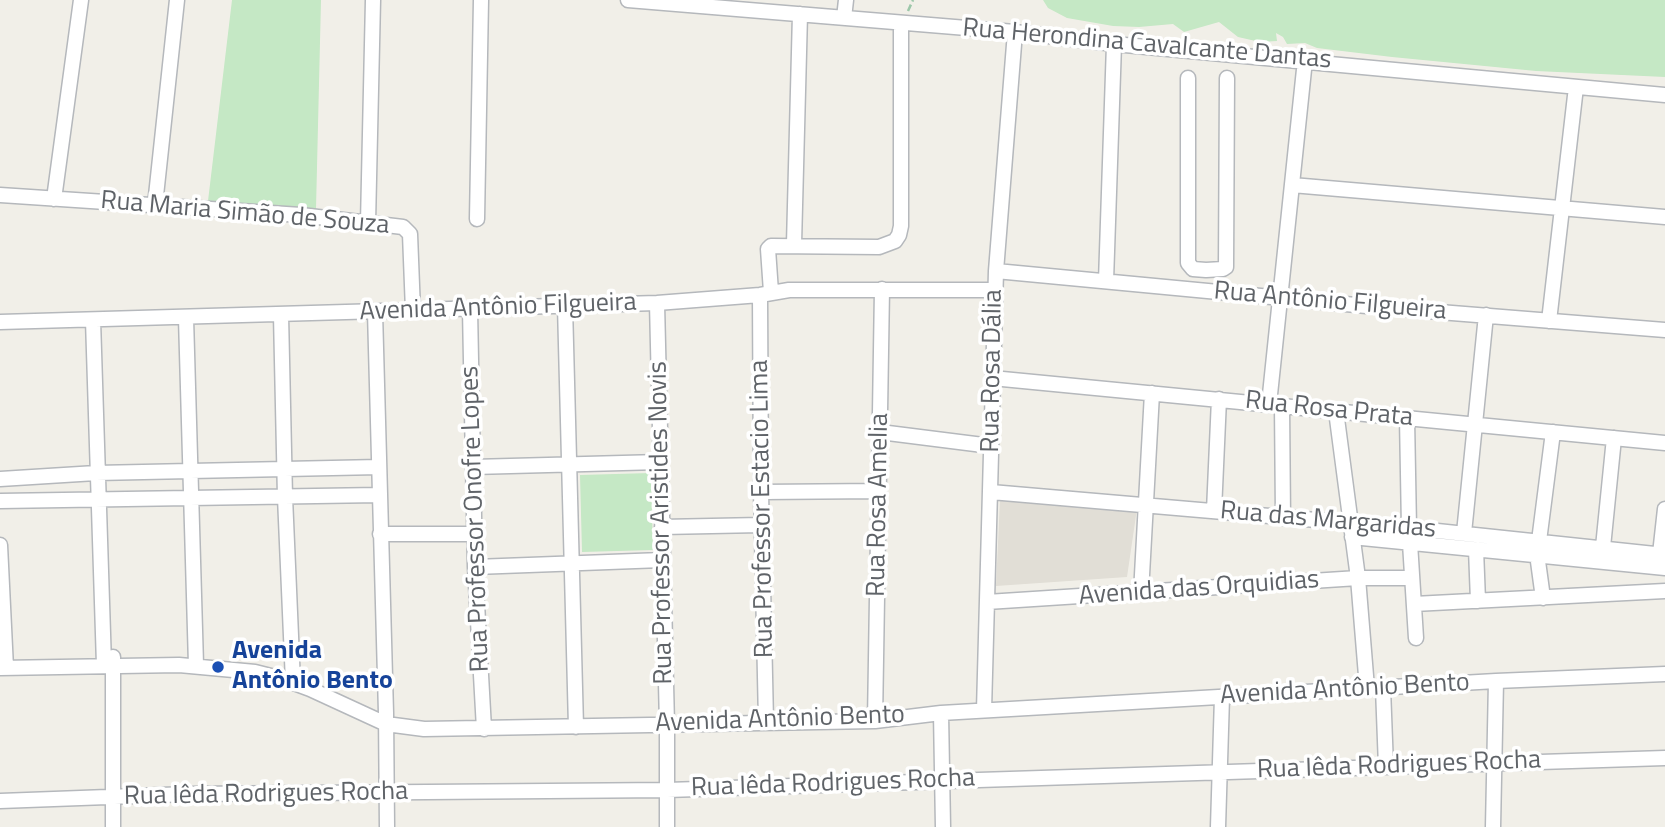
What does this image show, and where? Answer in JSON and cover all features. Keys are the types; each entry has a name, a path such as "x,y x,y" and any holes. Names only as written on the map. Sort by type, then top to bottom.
{"street":[{"path":"54,198 81,0"},
{"path":"155,205 177,0"},
{"path":"368,223 373,0"},
{"path":"477,219 481,0"},
{"name":"Rua Herondina Cavalcante Dantas","path":"628,0 1015,32 1114,44 1665,95"},
{"path":"844,18 846,0"},
{"path":"800,14 794,244 879,247 895,241 901,226 901,23"},
{"name":"Rua Rosa Dália","path":"984,710 995,290 1015,32"},
{"path":"1107,281 1114,44"},
{"path":"1283,518 1275,405 1279,298 1305,60"},
{"path":"1188,78 1188,264 1193,269 1206,270 1223,270 1226,267 1227,78"},
{"path":"1549,320 1576,87"},
{"path":"1292,185 1665,217"},
{"name":"Rua Maria Simão de Souza","path":"0,195 301,215 403,227 409,232 413,311"},
{"name":"Rua Professor Estacio Lima","path":"766,718 761,492 766,293 769,247 794,244"},
{"path":"1206,270 1206,291"},
{"name":"Rua Antônio Filgueira","path":"996,271 1665,330"},
{"name":"Avenida Antônio Filgueira","path":"0,322 657,303 766,293 882,289 995,290"},
{"name":"Rua Rosa Amelia","path":"875,716 882,289"},
{"name":"Rua Professor Aristides Novis","path":"657,303 667,827"},
{"path":"565,306 576,722"},
{"name":"Rua Professor Onofre Lopes","path":"470,309 475,566 484,724"},
{"path":"375,312 387,827"},
{"path":"281,315 293,678"},
{"path":"1464,533 1486,316"},
{"path":"186,318 195,661"},
{"path":"93,320 97,500 108,660 113,827"},
{"name":"Rua Rosa Prata","path":"992,378 1665,443"},
{"path":"1141,593 1152,393"},
{"path":"1214,511 1219,399"},
{"path":"1336,411 1359,578 1367,688"},
{"path":"1407,418 1409,528"},
{"path":"880,432 991,446"},
{"path":"1543,598 1538,547 1553,432"},
{"path":"1603,547 1614,438"},
{"path":"473,467 660,462"},
{"path":"0,479 96,473 379,467"},
{"path":"761,492 879,491"},
{"name":"Rua das Margaridas","path":"991,492 1283,518 1410,543 1476,548 1603,547 1662,554"},
{"path":"0,501 379,495"},
{"path":"1662,554 1665,509"},
{"path":"662,527 761,525"},
{"name":"Rua das Margaridas","path":"1351,530 1409,528 1464,533 1665,569"},
{"path":"380,534 475,534"},
{"path":"1410,543 1416,638"},
{"path":"0,545 3,663"},
{"path":"1476,548 1478,601"},
{"path":"475,566 662,561"},
{"name":"Avenida das Orquidias","path":"987,602 1359,578 1412,578"},
{"path":"1414,604 1665,591"},
{"name":"Avenida Antônio Bento","path":"3,663 195,661 293,678 386,718 424,729 484,724 875,716 1665,674"},
{"path":"1493,827 1496,681"},
{"path":"1384,688 1386,767"},
{"path":"1218,827 1222,697"},
{"path":"941,713 943,827"},
{"name":"Rua Iêda Rodrigues Rocha","path":"0,801 113,797 667,790 1665,758"}],"shaded area":[{"path":"1000,500 1138,502 1127,577 996,586"}],"green space":[{"path":"232,0 321,0 316,209 208,201"},
{"path":"1043,0 1665,0 1665,77 1536,71 1392,57 1317,48 1305,43 1287,44 1283,37 1276,33 1277,41 1260,42 1238,37 1219,22 1184,32 1173,24 1113,26 1067,18 1048,8"},
{"path":"651,473 653,550 582,552 580,475"}],"place":[{"name":"Avenida Antônio Bento","path":"218,667"}]}
